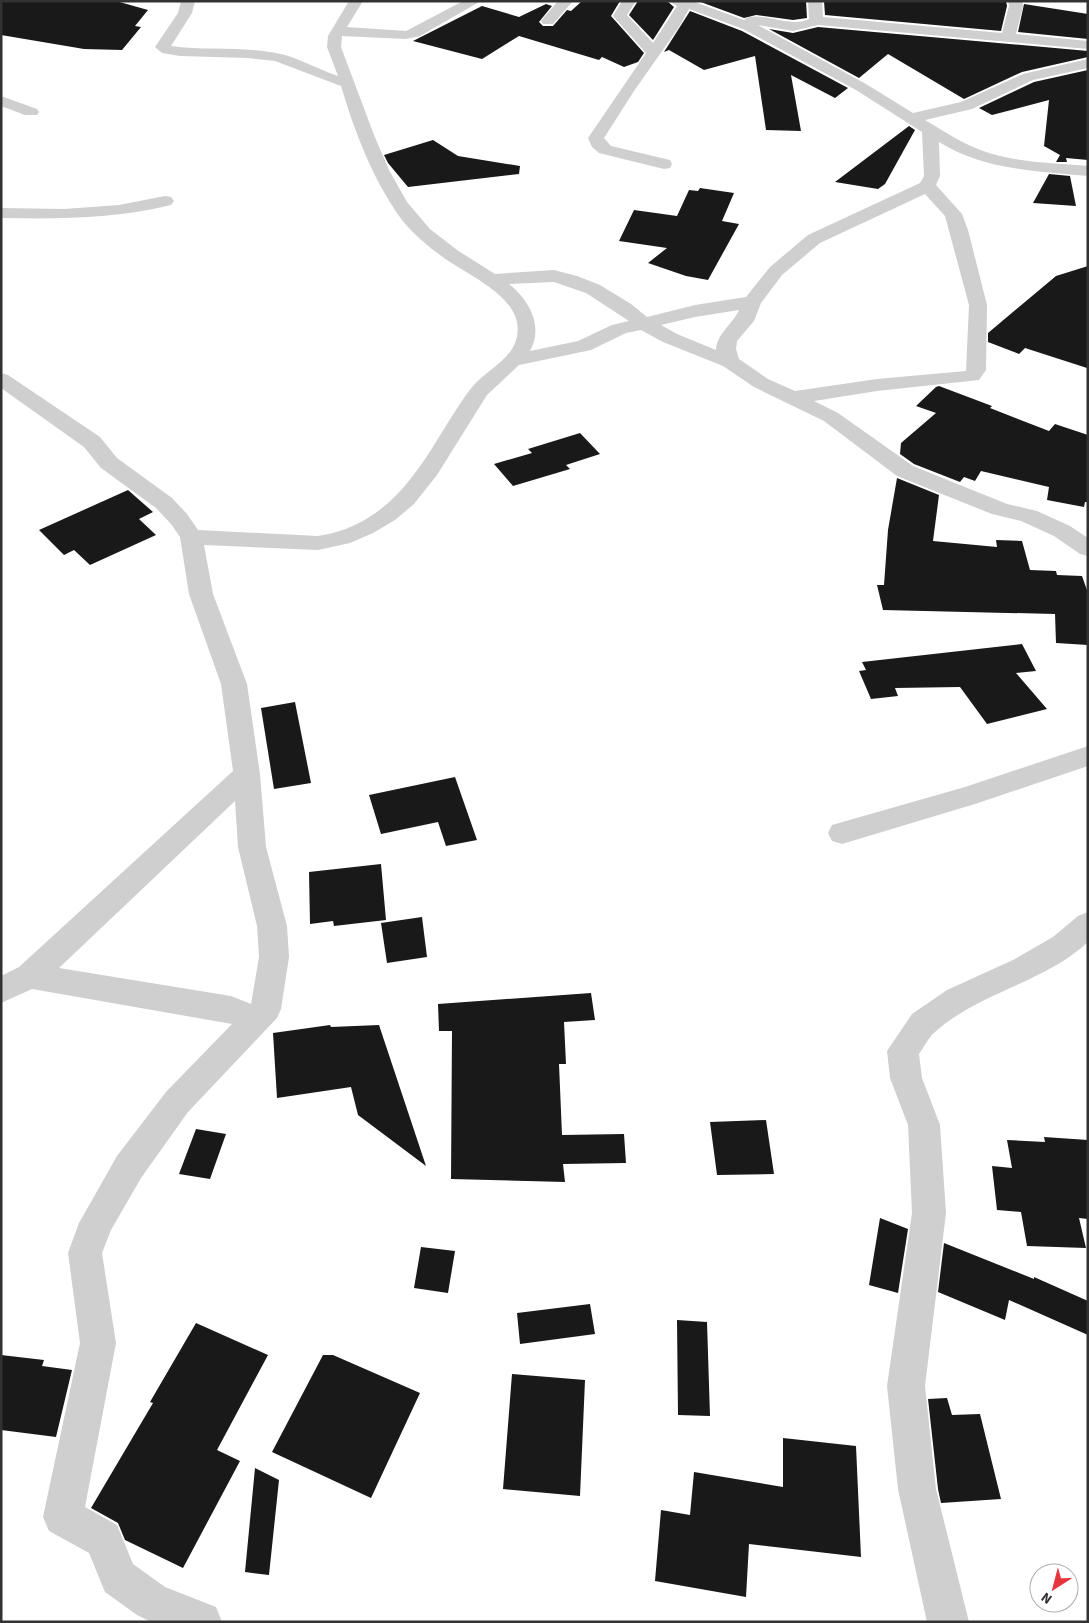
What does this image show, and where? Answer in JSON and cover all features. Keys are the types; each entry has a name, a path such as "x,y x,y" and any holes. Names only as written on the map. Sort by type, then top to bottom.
{"street":[{"path":"188,1 185,13 162,46 167,50 255,54 296,63 326,78 347,82"},
{"path":"191,537 317,543 352,534 386,514 406,499 484,386 514,360 526,344 528,332 526,321 518,303 492,280 454,256 420,229 409,216 377,162 334,47 334,40 356,1"},
{"path":"339,31 406,35 416,33 474,1"},
{"path":"548,21 566,1"},
{"path":"629,1 620,16 654,53"},
{"path":"815,1 816,20"},
{"path":"1008,38 1015,13 1015,1"},
{"path":"664,164 605,150 598,144 596,138 679,16 681,2 727,16 796,27 808,25 816,20 1088,45"},
{"path":"727,16 861,87 953,144 984,156 1021,165 1088,171"},
{"path":"911,118 966,106 1028,77 1088,63"},
{"path":"1067,67 1088,71"},
{"path":"1,101 31,112"},
{"path":"730,362 726,349 727,340 744,321 752,302 776,271 814,239 927,186 932,176 930,130"},
{"path":"792,398 897,383 963,378 972,376 976,370 978,305 959,230 953,214 927,186"},
{"path":"1,213 64,214 120,210 165,201"},
{"path":"492,280 554,276 570,280 600,294 624,308 643,323 670,338 730,362 761,383 831,417 905,471 993,506 1029,516 1062,531 1088,549"},
{"path":"514,360 584,346 609,332 643,323 695,311 752,302"},
{"path":"1,379 92,442 109,463 164,503 179,519 191,537 201,594 234,684 247,774 252,846 272,926 274,957 266,1009 177,1102 129,1167 96,1223 85,1253 98,1343 63,1517 103,1539 119,1578 151,1601 201,1622"},
{"path":"1062,531 1088,528"},
{"path":"842,832 925,810 1026,779 1088,756"},
{"path":"1,990 30,976 247,774"},
{"path":"948,1622 917,1488 906,1386 918,1283 929,1213 924,1125 906,1078 903,1051 923,1023 937,1013 958,999 1024,969 1064,946 1088,924"},
{"path":"30,976 231,1009 255,1020"}],"building":[{"path":"1,1 116,1 148,10 135,26 141,27 122,50 84,49 1,35"},
{"path":"582,1 620,1 611,16 644,53 638,62 624,67 602,57 599,60 519,36 482,59 413,41 482,6 519,17 546,4 552,6 539,22 543,26 553,26 567,10 571,11"},
{"path":"638,1 667,1 674,7 653,40 629,15"},
{"path":"698,1 806,1 807,18 793,20 756,15 744,18"},
{"path":"824,1 1006,1 1007,6 1001,31 825,15"},
{"path":"1024,4 1088,14 1088,39 1018,32"},
{"path":"690,11 742,31 848,88 835,98 791,75 801,131 766,130 755,56 704,70 669,50 664,52"},
{"path":"818,27 1088,51 1088,57 1022,72 964,99 888,54 859,78 769,29 793,33"},
{"path":"1088,70 1088,160 1066,158 1067,162 1056,162 1060,155 1044,146 1049,100 992,115 979,108 1034,82"},
{"path":"909,126 915,130 885,184 878,189 835,182"},
{"path":"433,140 458,156 520,166 519,174 408,187 388,163 384,155"},
{"path":"1049,174 1070,176 1076,206 1033,203"},
{"path":"700,188 734,193 722,221 739,224 708,280 686,276 648,263 667,248 619,241 634,210 677,216 689,190 698,191"},
{"path":"1088,266 1087,368 1025,348 1019,354 988,342 988,333 1056,276"},
{"path":"939,386 992,406 990,408 1049,431 1055,424 1088,435 1088,502 1085,502 1084,507 1047,500 1049,487 981,471 975,481 964,477 960,482 914,464 900,454 901,443 936,413 916,406"},
{"path":"580,433 600,454 566,465 570,469 513,486 494,464 532,453 528,449"},
{"path":"897,478 939,495 933,541 997,547 996,540 1022,541 1030,570 1056,571 1057,575 1082,576 1088,593 1088,645 1056,643 1055,614 883,610 877,585 884,585 888,530"},
{"path":"128,490 153,512 139,519 156,535 90,565 74,550 64,555 39,530"},
{"path":"1022,644 1036,671 1016,673 1047,709 987,724 960,687 895,688 898,696 871,699 859,671 866,670 862,662"},
{"path":"295,702 311,783 274,789 261,708"},
{"path":"455,777 477,840 446,846 438,822 381,834 369,795"},
{"path":"381,864 386,920 334,926 333,921 310,924 309,872"},
{"path":"422,917 427,957 387,963 381,923"},
{"path":"591,993 595,1020 564,1022 566,1064 559,1064 562,1135 624,1134 626,1163 563,1164 565,1182 451,1179 452,1031 439,1031 438,1004"},
{"path":"330,1025 331,1027 379,1025 426,1166 358,1115 351,1087 277,1098 273,1033"},
{"path":"766,1120 774,1174 717,1175 710,1122"},
{"path":"196,1129 226,1134 210,1179 179,1174"},
{"path":"1044,1137 1088,1140 1088,1219 1079,1218 1086,1248 1027,1246 1021,1212 997,1210 992,1166 1012,1168 1007,1140 1045,1142"},
{"path":"880,1218 908,1229 898,1293 869,1285"},
{"path":"944,1243 1034,1279 1034,1277 1088,1301 1088,1335 1009,1300 1005,1320 938,1292"},
{"path":"421,1247 455,1251 448,1293 414,1288"},
{"path":"590,1304 595,1334 520,1344 517,1313"},
{"path":"677,1320 707,1322 710,1416 678,1415"},
{"path":"196,1323 268,1355 217,1450 240,1461 183,1568 125,1540 118,1523 91,1508 153,1403 150,1402"},
{"path":"1,1355 44,1360 42,1366 72,1370 56,1437 1,1430"},
{"path":"323,1355 333,1355 420,1393 371,1498 272,1452"},
{"path":"512,1374 585,1380 580,1496 503,1489"},
{"path":"947,1398 952,1415 980,1414 1001,1499 941,1503 928,1399"},
{"path":"783,1438 856,1446 861,1557 749,1544 746,1597 655,1581 661,1510 690,1515 694,1472 783,1487"},
{"path":"255,1468 279,1480 269,1575 245,1572"}]}
